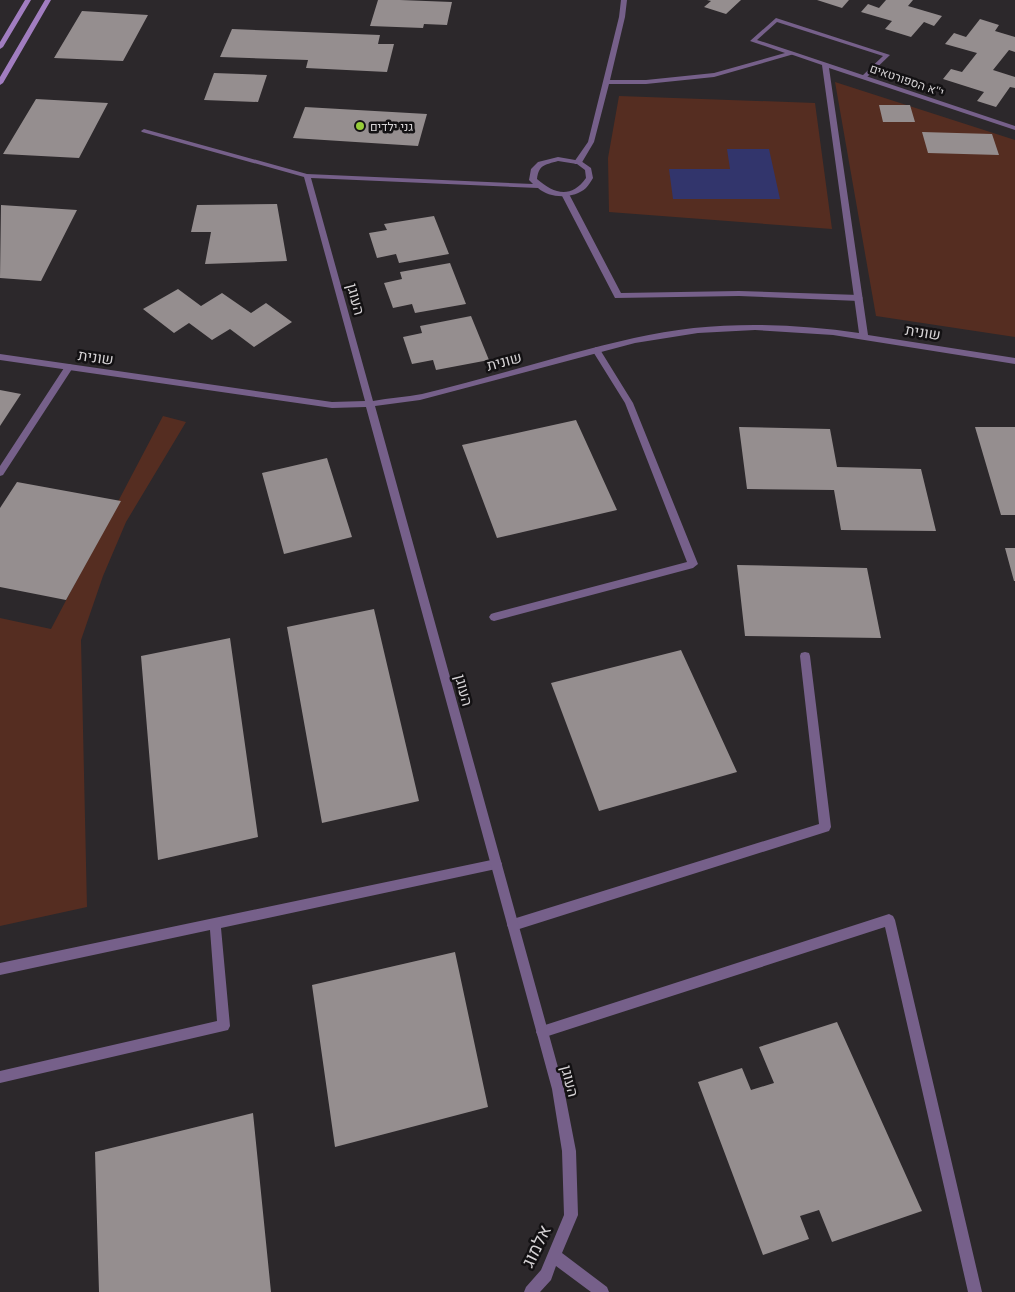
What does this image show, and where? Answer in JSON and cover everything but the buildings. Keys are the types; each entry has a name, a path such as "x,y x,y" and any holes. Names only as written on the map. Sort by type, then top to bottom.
{"street":[{"path":"0,47 28,0"},
{"path":"0,83 48,0"},
{"path":"578,162 591,142 622,17 624,0"},
{"name":"י''א הספורטאים","path":"864,77 887,55 776,20 753,41 1015,128"},
{"path":"606,82 646,82 714,76 792,53"},
{"path":"825,64 864,337"},
{"path":"144,131 307,176 538,186 554,193 565,194 583,189 591,178 590,172 578,162 558,159 540,164 533,174 533,180 538,186"},
{"name":"העוגן","path":"307,176 558,1089 570,1151 571,1215"},
{"path":"565,194 618,296 777,294 859,298"},
{"name":"שונית","path":"0,357 332,404 370,404 420,397 636,340 698,330 755,327 833,332 1015,361"},
{"path":"494,617 693,564 629,402 596,350"},
{"path":"0,473 69,367"},
{"path":"513,925 825,827 805,656"},
{"path":"0,969 496,864"},
{"path":"542,1032 889,920 975,1292"},
{"path":"0,1077 224,1026 215,924"},
{"name":"אלמוג","path":"531,1292 546,1275 571,1215"},
{"path":"554,1256 602,1292"}],"shaded area":[{"path":"835,82 1015,140 1015,337 876,316"},
{"path":"619,96 815,103 832,229 609,212 608,158"},
{"path":"727,149 769,149 780,199 673,199 669,169 730,169"},
{"path":"163,416 186,422 126,522 103,576 81,640 87,907 0,926 0,618 51,629"}],"place":[{"name":"גני ילדים","path":"360,126"}]}
